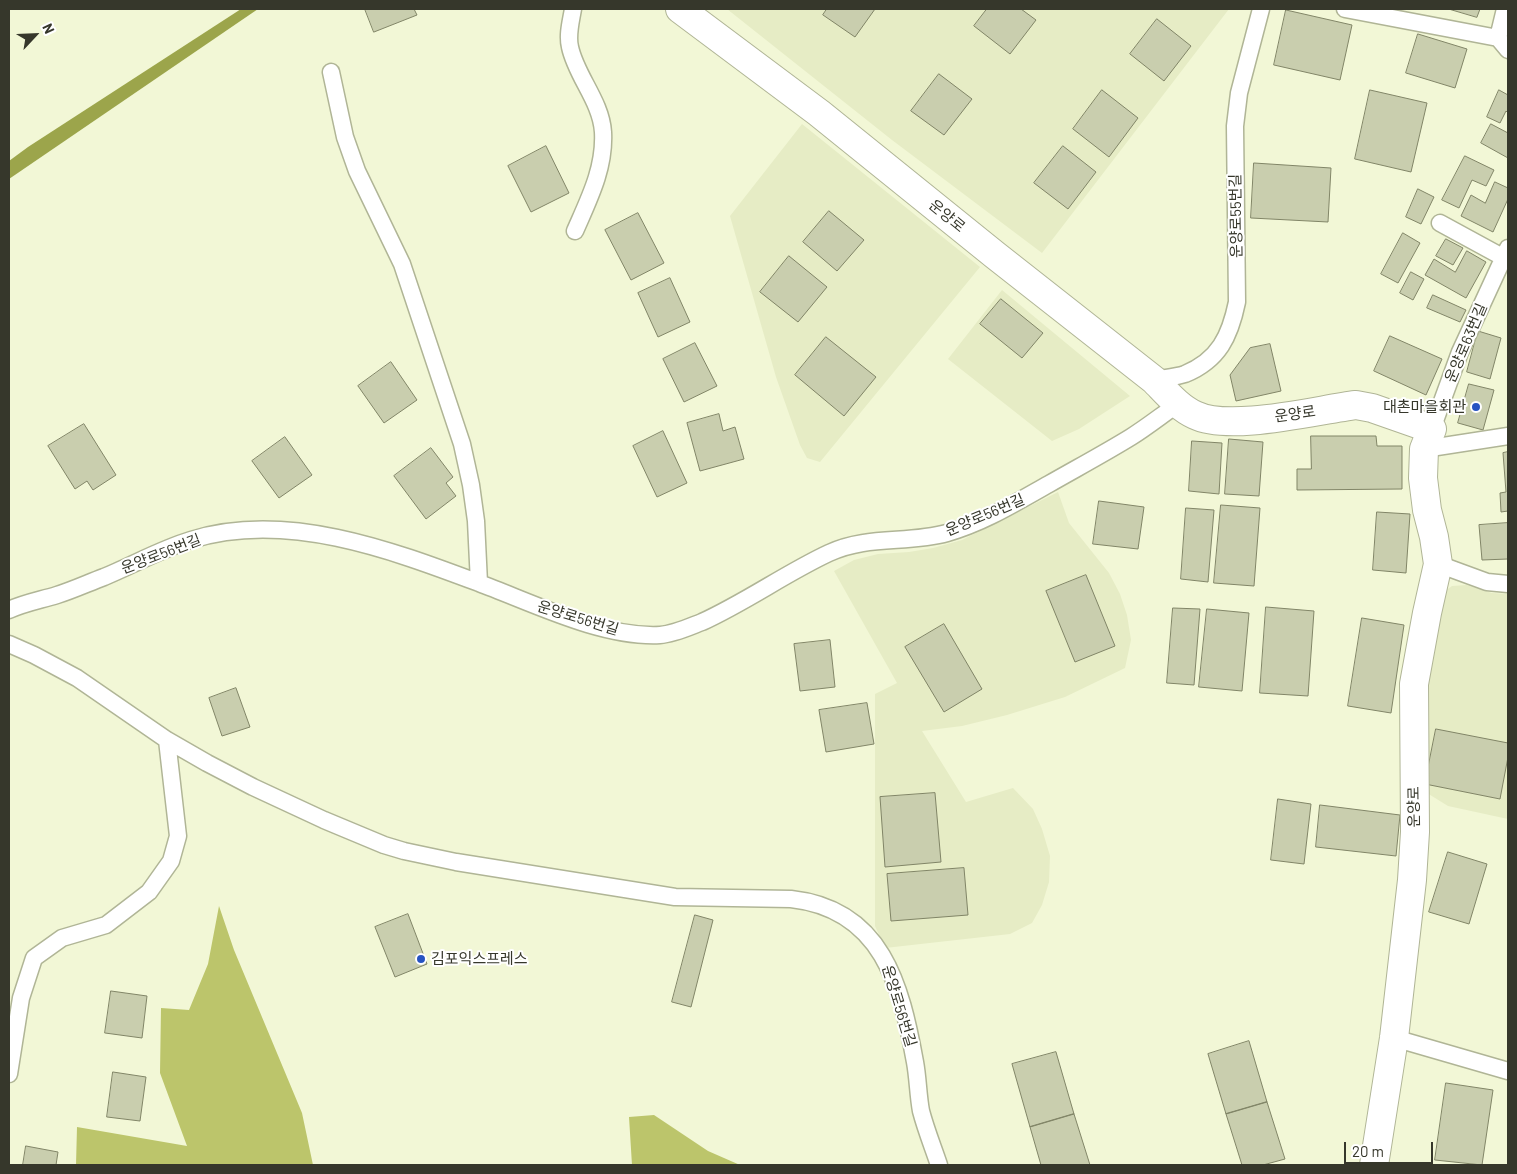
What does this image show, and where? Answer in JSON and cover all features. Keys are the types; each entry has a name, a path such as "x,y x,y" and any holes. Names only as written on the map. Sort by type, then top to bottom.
{"street":[{"name":"운양로","path":"680,9 819,114 1154,380 1178,404 1195,416 1215,421 1238,422 1356,405 1372,408 1428,439 1423,478 1427,510 1438,564 1414,684 1415,832 1412,880 1394,1038 1374,1165"}],"lane":[{"path":"573,9 570,27 570,46 584,84 597,109 602,131 602,155 597,178 575,231"},
{"name":"운양로55번길","path":"1154,380 1184,374 1207,361 1222,346 1232,326 1237,302 1234,126 1238,93 1261,9"},
{"path":"1345,9 1503,44 1505,9"},
{"path":"331,72 345,137 367,193 402,264 462,444 472,494 479,553 479,583"},
{"path":"1440,223 1506,256"},
{"name":"운양로63번길","path":"1428,439 1460,352 1506,256"},
{"name":"운양로56번길","path":"9,610 57,595 192,539 230,531 265,529 310,533 377,548 479,583 587,624 628,633 662,635 685,629 718,614 830,552 855,543 915,539 947,533 980,520 1026,497 1133,436 1178,404"},
{"path":"1428,439 1508,436"},
{"path":"1438,564 1487,582 1508,584"},
{"name":"운양로56번길","path":"9,644 77,678 167,740 245,783 363,837 404,851 456,862 675,897 810,901 828,907 847,917 867,933 882,954 892,974 902,1005 915,1062 921,1110 939,1165"},
{"path":"9,1074 20,998 34,958 62,938 106,925 149,892 171,861 178,836 167,740"},
{"path":"1394,1038 1508,1071"}],"shaded area":[{"path":"241,9 258,9 9,179 9,161 28,147"},
{"path":"727,9 1229,9 1042,253 892,140"},
{"path":"802,124 980,267 820,462 807,458 800,445 776,377 730,216"},
{"path":"1002,290 1130,396 1079,429 1052,441 948,359"},
{"path":"1058,492 1069,523 1109,573 1120,594 1127,615 1131,640 1125,668 1065,697 1007,715 962,726 922,731 966,802 1013,788 1033,809 1042,829 1050,856 1049,882 1042,905 1032,923 1010,934 885,948 875,926 875,694 897,683 834,571 854,560 878,554 933,548 962,540"},
{"path":"1467,585 1492,593 1508,594 1508,819 1448,806 1427,793 1422,741 1428,666 1445,591 1452,586"},
{"path":"219,906 234,950 302,1113 313,1165 76,1165 77,1127 187,1146 160,1073 161,1008 189,1010 208,964"},
{"path":"654,1115 708,1151 740,1165 632,1165 629,1117"}],"building":[{"path":"365,9 414,9 417,15 374,32"},
{"path":"827,9 875,9 855,37 823,15"},
{"path":"987,9 1021,9 1036,20 1010,54 974,26"},
{"path":"1449,9 1480,9 1477,17"},
{"path":"1286,10 1352,25 1340,80 1274,65"},
{"path":"1157,19 1191,46 1164,81 1130,54"},
{"path":"1418,34 1467,49 1455,88 1406,73"},
{"path":"939,74 972,99 944,135 911,111"},
{"path":"1102,90 1138,118 1109,157 1073,129"},
{"path":"1370,90 1427,103 1411,172 1355,159"},
{"path":"1499,90 1508,95 1508,113 1506,111 1500,123 1487,117"},
{"path":"1491,124 1508,133 1508,158 1481,143"},
{"path":"546,146 569,193 531,212 508,166"},
{"path":"1063,146 1096,172 1068,209 1034,183"},
{"path":"1465,156 1494,170 1486,186 1472,180 1459,208 1442,200"},
{"path":"1254,163 1331,168 1328,222 1251,218"},
{"path":"1495,182 1508,188 1508,199 1493,232 1461,216 1471,195 1485,203"},
{"path":"1418,189 1434,197 1421,224 1406,217"},
{"path":"829,211 864,240 837,271 803,242"},
{"path":"638,213 664,263 631,280 605,230"},
{"path":"1403,233 1420,243 1398,283 1381,274"},
{"path":"1446,239 1463,248 1453,265 1436,256"},
{"path":"1467,251 1486,262 1466,298 1425,275 1434,259 1455,272"},
{"path":"789,256 827,287 798,322 760,292"},
{"path":"1411,272 1424,279 1413,300 1400,293"},
{"path":"670,278 690,322 658,337 638,293"},
{"path":"1433,295 1466,310 1460,322 1427,308"},
{"path":"1001,299 1043,333 1022,358 980,324"},
{"path":"1478,331 1501,338 1490,379 1467,372"},
{"path":"1390,336 1442,359 1426,395 1374,371"},
{"path":"826,337 876,377 844,416 795,375"},
{"path":"695,343 717,386 684,402 663,359"},
{"path":"1270,344 1281,391 1236,401 1230,375 1250,348"},
{"path":"391,362 417,400 384,423 358,386"},
{"name":"대촌마을회관","path":"1469,384 1494,390 1483,430 1458,423"},
{"path":"719,414 723,431 735,427 744,459 700,471 687,423"},
{"path":"84,424 116,475 93,490 87,481 75,489 48,446"},
{"path":"663,431 687,483 657,497 633,446"},
{"path":"1311,436 1376,436 1377,446 1402,446 1402,489 1297,490 1297,469 1311,469"},
{"path":"285,437 312,475 279,498 252,461"},
{"path":"1229,439 1263,442 1259,496 1225,494"},
{"path":"1192,441 1222,443 1219,494 1189,491"},
{"path":"431,448 453,477 446,483 456,496 426,519 394,476"},
{"path":"1508,452 1508,511 1501,512 1500,493 1506,492 1503,453"},
{"path":"1099,501 1144,507 1138,549 1093,544"},
{"path":"1221,505 1260,508 1254,586 1214,583"},
{"path":"1186,508 1214,510 1208,582 1181,579"},
{"path":"1377,512 1410,514 1406,573 1373,570"},
{"path":"1508,523 1508,559 1482,560 1479,525"},
{"path":"1086,575 1115,646 1075,662 1046,591"},
{"path":"1266,607 1314,611 1308,696 1260,693"},
{"path":"1173,608 1200,609 1194,685 1167,683"},
{"path":"1207,609 1249,613 1242,691 1199,687"},
{"path":"1362,618 1404,625 1391,713 1348,706"},
{"path":"944,624 982,689 944,712 905,647"},
{"path":"830,640 835,687 800,691 794,644"},
{"path":"236,688 250,727 222,736 209,698"},
{"path":"867,703 874,744 826,752 819,710"},
{"path":"1436,729 1508,743 1508,757 1500,799 1425,784"},
{"path":"935,793 941,862 885,867 880,797"},
{"path":"1278,799 1311,804 1304,864 1271,860"},
{"path":"1320,805 1400,815 1396,856 1316,847"},
{"path":"1448,852 1487,864 1469,924 1429,912"},
{"path":"964,868 968,915 891,921 887,874"},
{"path":"408,914 427,964 395,977 375,927"},
{"path":"695,915 713,920 691,1007 672,1002"},
{"path":"111,991 147,996 142,1038 105,1033"},
{"path":"1249,1041 1267,1102 1226,1114 1208,1054"},
{"path":"1056,1052 1074,1114 1030,1127 1012,1064"},
{"path":"113,1072 146,1077 140,1121 107,1117"},
{"path":"1446,1083 1493,1090 1482,1165 1435,1160"},
{"path":"1267,1102 1285,1159 1263,1165 1242,1165 1226,1114"},
{"path":"1074,1114 1090,1165 1041,1165 1030,1127"},
{"path":"26,1146 58,1152 56,1165 23,1165"}],"place":[{"name":"대촌마을회관","path":"1476,407"},
{"name":"김포익스프레스","path":"421,959"}]}
